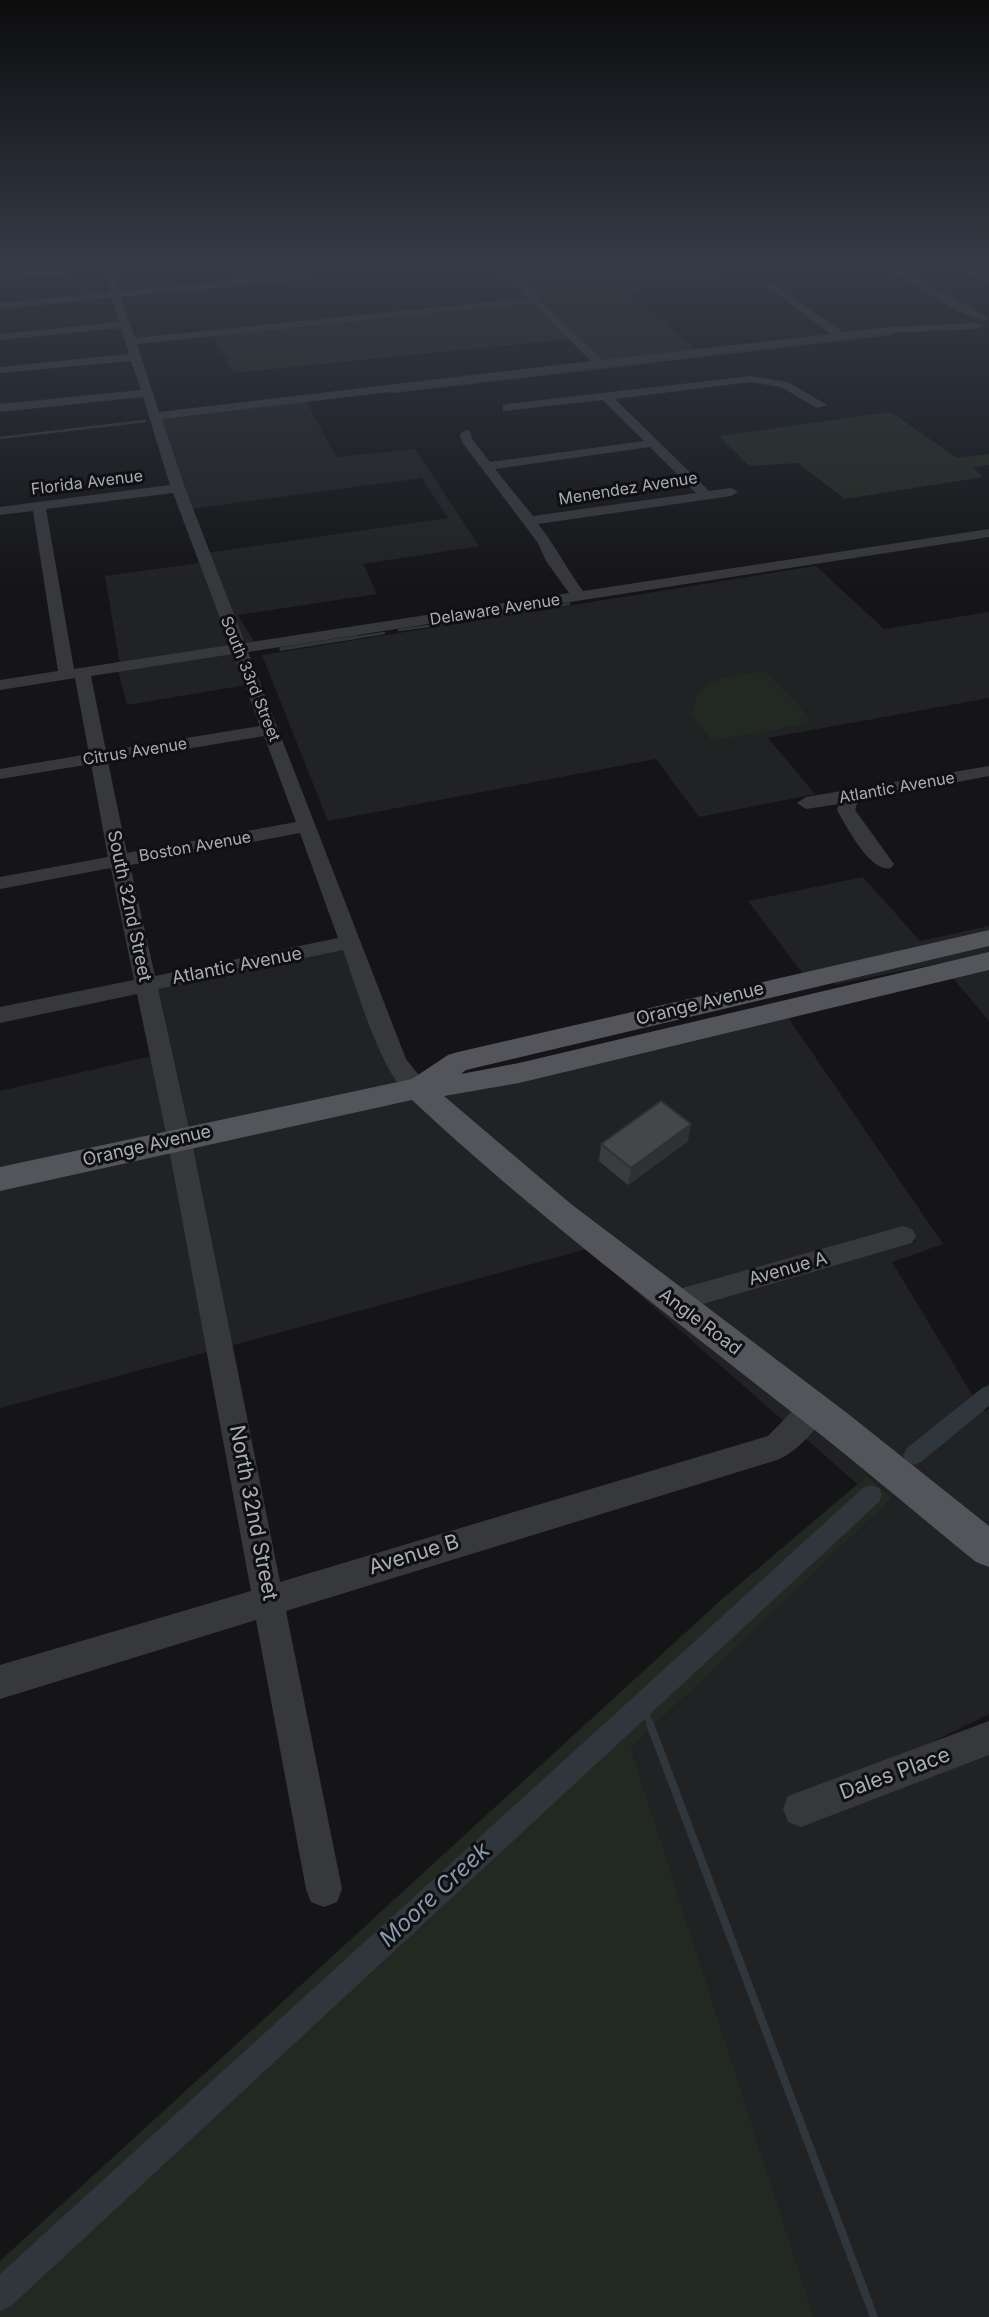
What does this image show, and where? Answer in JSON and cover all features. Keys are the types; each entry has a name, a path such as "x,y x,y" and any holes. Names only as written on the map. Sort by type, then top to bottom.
{"main road":[{"name":"Orange Avenue","path":"417,1087 458,1062 989,938"},
{"name":"Orange Avenue","path":"0,1179 417,1087 470,1083 989,961"},
{"path":"708,1029 713,1019 721,1014 814,990 823,986 834,973"},
{"name":"Angle Road","path":"417,1087 458,1126 672,1302 814,1408 989,1549"}],"street":[{"name":"South 33rd Street","path":"139,370 178,488 237,649 396,1062 417,1087"},
{"path":"153,416 539,370"},
{"path":"507,408 750,379 784,384 821,405"},
{"path":"0,408 146,393"},
{"path":"606,396 705,495"},
{"path":"466,434 466,439 545,542 553,561 580,597"},
{"path":"487,466 654,443"},
{"name":"Florida Avenue","path":"0,512 178,488"},
{"name":"Menendez Avenue","path":"530,522 731,492"},
{"name":"South 32nd Street","path":"38,506 74,674 98,757 179,1138"},
{"name":"Delaware Avenue","path":"0,685 989,533"},
{"name":"Citrus Avenue","path":"0,774 270,730"},
{"name":"Atlantic Avenue","path":"806,803 987,774"},
{"path":"850,797 846,810 851,821 884,863"},
{"name":"Boston Avenue","path":"0,883 307,826"},
{"name":"Atlantic Avenue","path":"0,1015 351,942"},
{"name":"North 32nd Street","path":"179,1138 324,1889"},
{"name":"Avenue A","path":"672,1302 903,1236"},
{"name":"Avenue B","path":"0,1682 777,1447 814,1408"},
{"name":"Dales Place","path":"801,1809 989,1738"}],"shaded area":[{"path":"232,370 262,370 234,373"},
{"path":"305,399 336,457 415,449 479,546 363,564 377,594 238,615 255,643 241,645 207,553 448,518 422,478 190,509 158,417"},
{"path":"891,412 957,458 989,454 989,465 973,467 983,477 845,499 798,463 749,466 719,436"},
{"path":"200,563 231,647 120,664 105,576"},
{"path":"816,566 884,629 989,612 989,698 768,738 815,794 699,817 656,759 328,821 262,655"},
{"path":"233,653 246,685 127,705 118,670"},
{"path":"764,671 811,719 809,723 712,741 692,715 700,692 718,680"},
{"path":"863,877 920,941 989,926 989,932 803,974 748,901"},
{"path":"989,944 989,955 943,966 940,963 833,985 840,978"},
{"path":"346,949 404,1084 186,1130 153,988"},
{"path":"989,967 989,1021 952,977"},
{"path":"787,1016 943,1244 892,1262 977,1403 985,1412 989,1408 989,1537 691,1307 915,1242 906,1227 673,1293 433,1093 708,1035 712,1037 714,1034"},
{"path":"152,1056 169,1134 0,1172 0,1091"},
{"path":"413,1095 799,1408 785,1422 587,1249 230,1346 189,1143"},
{"path":"172,1147 211,1351 0,1408 0,1187"},
{"path":"817,1421 989,1561 989,1714 934,1741 949,1767 989,1747 989,2317 814,2317 631,1748 892,1498 867,1476 857,1484 803,1436"},
{"path":"867,1476 892,1498 631,1748 814,2317 0,2317 0,2261 721,1600"}],"building":[{"path":"661,1101 691,1124 631,1168 601,1144"}],"waterway":[{"path":"392,392 580,370"},
{"path":"0,438 145,421"},
{"path":"485,617 569,604"},
{"path":"399,630 451,623"},
{"path":"346,639 384,633"},
{"path":"281,649 357,637"},
{"path":"914,1455 989,1394"},
{"name":"Moore Creek","path":"0,2295 871,1495"},
{"path":"643,1705 651,1726"},
{"path":"650,1724 874,2317"}]}
